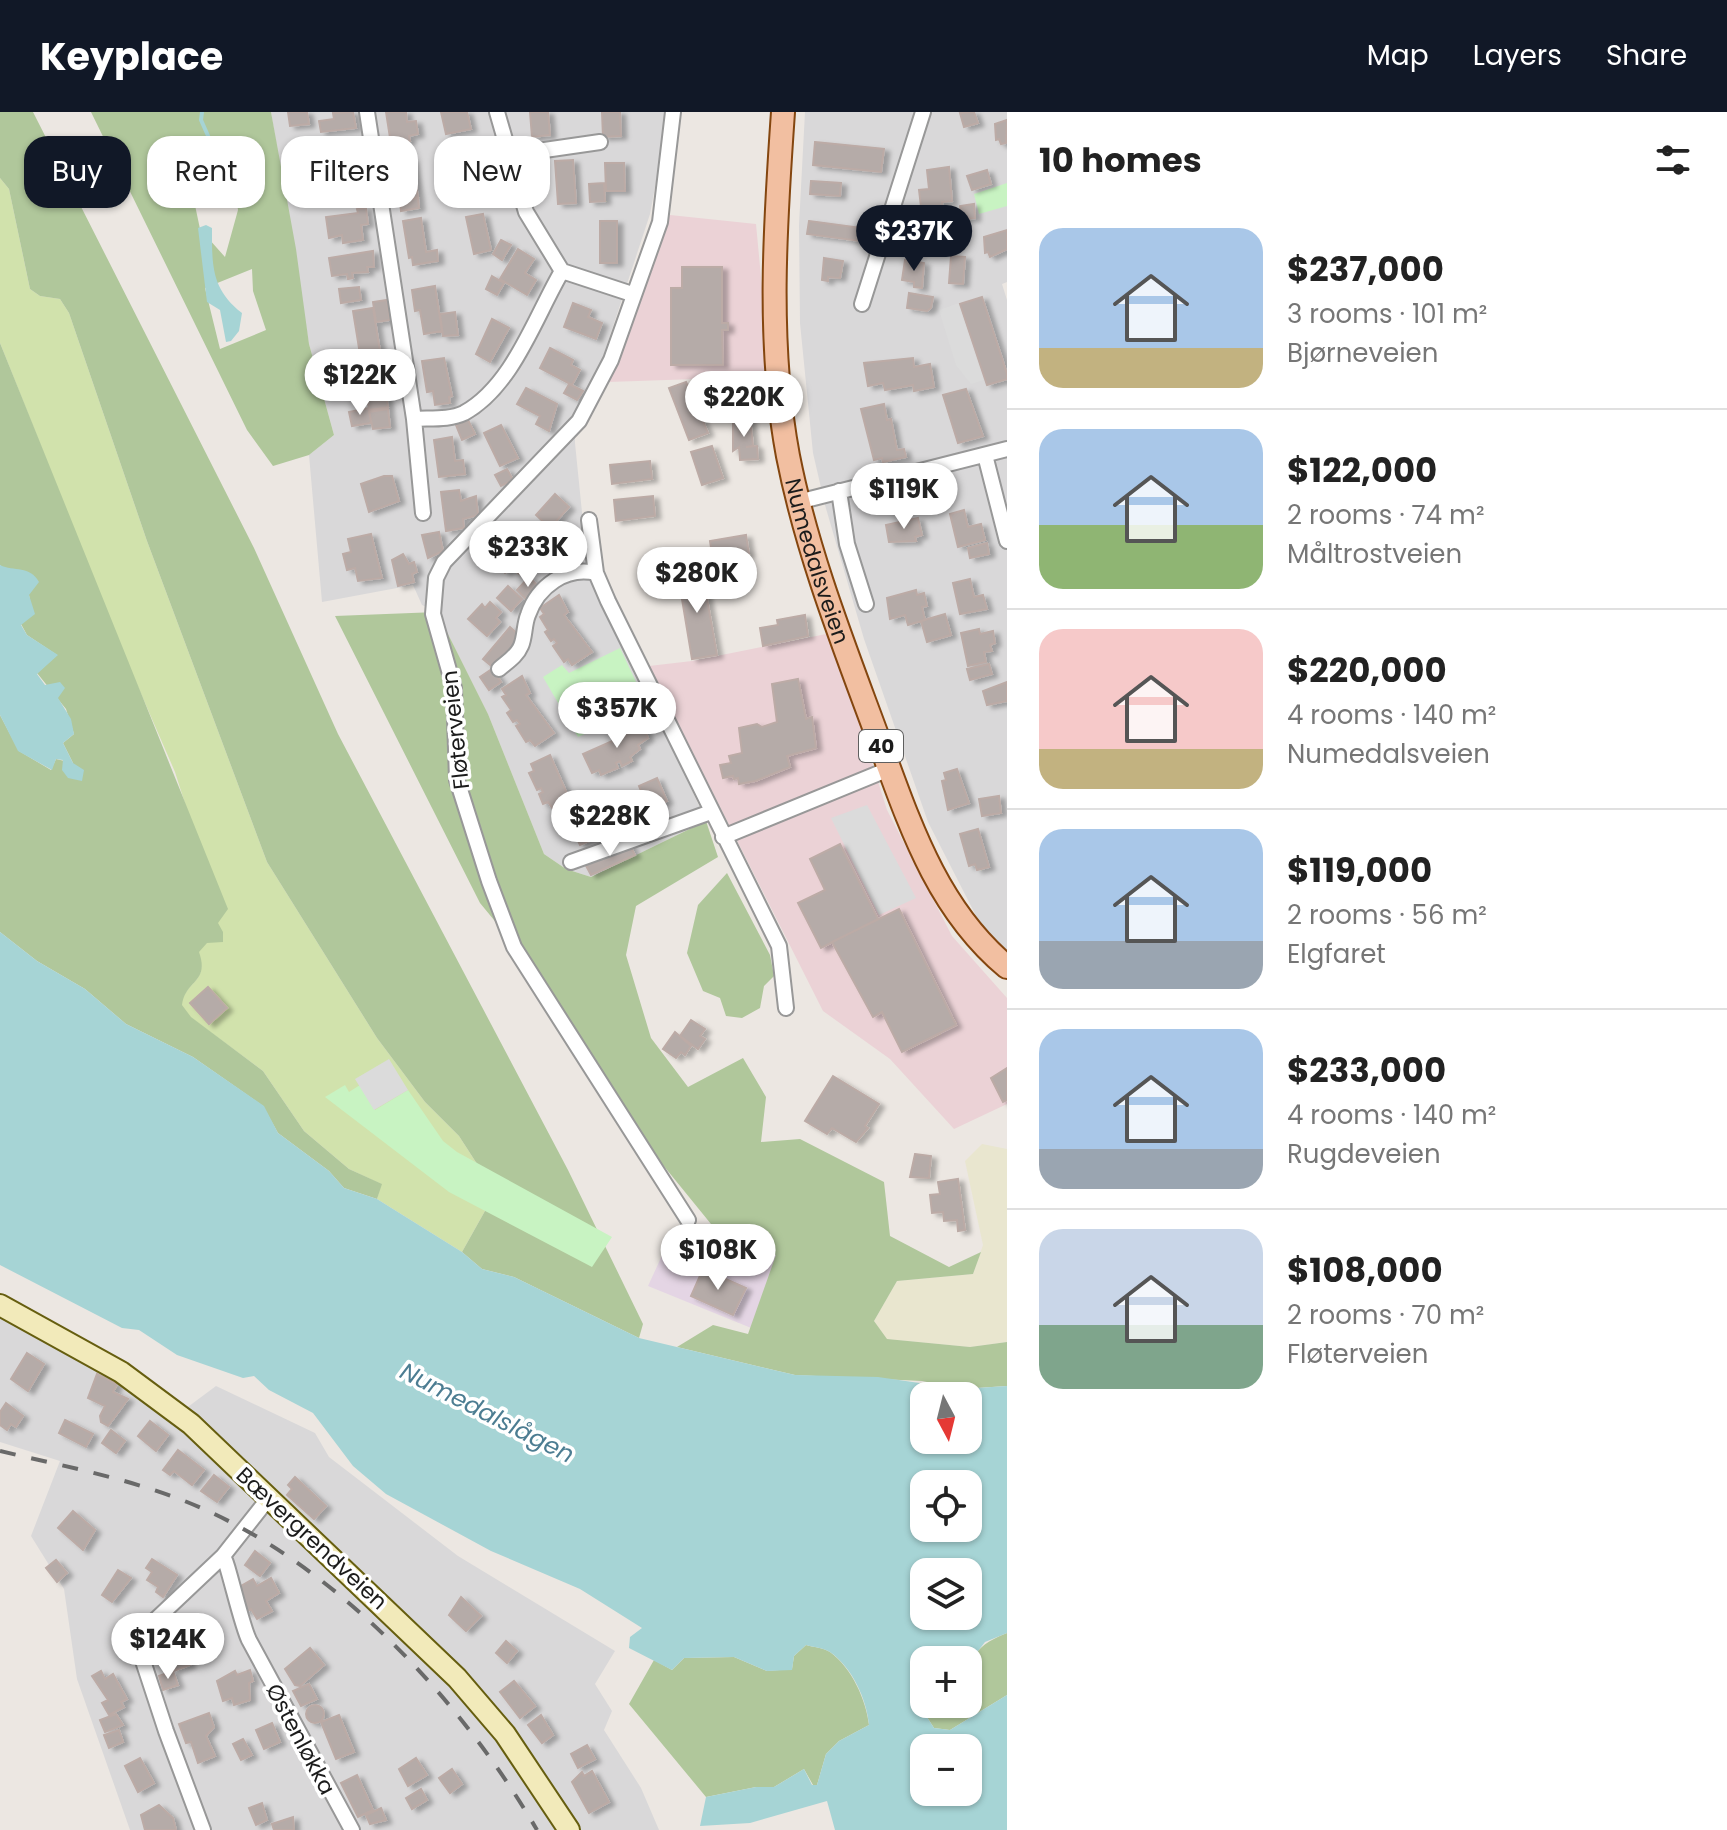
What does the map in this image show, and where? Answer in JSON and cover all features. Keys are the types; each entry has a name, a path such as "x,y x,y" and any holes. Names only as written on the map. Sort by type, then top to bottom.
{"main road":[{"name":"Numedalsveien","path":"783,112 777,248 778,351 784,428 798,502 829,604 920,849 944,894 974,936 1007,967"},
{"name":"Bævergrendveien","path":"0,1305 158,1397 457,1678 505,1734 569,1830"}],"street":[{"path":"367,112 414,419 423,513"},
{"path":"497,112 504,136"},
{"name":"Fløterveien","path":"673,112 660,222 611,360 592,402 559,443 444,562 436,578 433,614 454,688 457,780 514,947 688,1220"},
{"path":"862,304 923,112"},
{"path":"550,149 600,142"},
{"path":"525,208 562,271 632,294"},
{"path":"414,419 461,414 488,396 514,359 562,271"},
{"path":"798,502 1007,449"},
{"path":"985,455 1007,541"},
{"path":"839,491 849,554 866,604"},
{"path":"589,520 596,573 779,946 786,1008"},
{"path":"499,669 521,648 528,613 549,586 567,572 581,569 596,573"},
{"path":"723,837 889,769"},
{"path":"571,862 711,812"},
{"path":"203,1830 143,1661 142,1642 150,1625 223,1556 268,1499"},
{"name":"Østenløkka","path":"223,1556 230,1565 231,1589 242,1625 304,1748 352,1830"}],"shaded area":[{"path":"271,112 669,112 650,214 598,372 575,418 575,443 587,562 706,821 591,877 566,869 544,854 488,714 437,612 422,605 413,585 322,602 309,455 334,435 309,344 287,208 418,208 418,136 281,136 281,173"},
{"path":"805,112 1007,112 1007,282 1002,284 1007,300 1007,956 991,945 928,822 864,639 825,505 813,453 800,323 799,225"},
{"path":"670,215 756,224 772,394 713,397 696,379 608,382"},
{"path":"959,303 984,380 971,384 956,365 939,310"},
{"path":"831,633 887,810 952,936 1007,998 1007,1104 954,1129 890,1059 823,1011 649,666 692,661"},
{"path":"867,805 916,898 879,915 831,818"},
{"path":"389,1059 408,1090 374,1110 355,1079"},
{"path":"982,1144 1007,1149 1007,1342 970,1347 886,1339 874,1321 897,1281 973,1274 983,1245 965,1161"},
{"path":"688,1220 714,1236 748,1242 799,1235 761,1332 648,1286 671,1236"},
{"path":"0,1316 107,1373 173,1418 216,1386 315,1433 329,1457 458,1556 615,1651 595,1684 612,1711 604,1730 641,1788 659,1830 130,1830 77,1679 64,1589 31,1536 60,1461 0,1442"}],"green space":[{"path":"0,112 33,112 45,136 24,136 24,208 82,208 254,548 338,734 568,1170 643,1324 639,1338 514,1277 482,1269 462,1252 490,1202 492,1187 459,1136 425,1102 377,1038 267,862 147,541 69,313 60,299 40,296 30,289 9,189 0,178"},
{"path":"91,112 271,112 281,167 281,208 289,208 309,344 334,435 309,455 273,466 247,430 131,194 131,136 103,136","holes":["252,269 253,291 266,330 220,349 205,288"]},
{"path":"0,178 9,189 30,289 40,296 60,299 69,313 147,541 267,862 377,1038 425,1102 459,1136 492,1187 490,1202 462,1252 377,1199 381,1184 349,1169 304,1131 263,1071 190,1017 181,1005 201,970 198,952 221,917 175,772 122,650 0,343"},
{"path":"1007,183 1007,206 979,214 974,194"},
{"path":"0,343 228,909 218,923 223,932 223,942 207,943 199,952 201,970 182,1005 191,1017 263,1071 304,1131 349,1169 382,1184 377,1199 344,1188 329,1171 278,1133 263,1106 193,1057 126,1024 85,989 37,961 0,932 0,715 19,751 51,770 56,759 73,763 63,743 74,734 66,709 37,673 57,655 27,635 21,624 31,607 29,595 0,565"},
{"path":"437,612 488,714 544,854 566,869 591,877 706,821 718,857 636,906 626,955 651,1038 688,1087 743,1058 766,1097 761,1142 800,1139 884,1182 890,1236 949,1267 981,1252 973,1274 897,1281 874,1321 887,1339 970,1347 1007,1342 1007,1386 982,1388 982,1382 795,1375 677,1347 713,1325 748,1334 776,1255 724,1240 637,1133 527,960 480,903 335,616"},
{"path":"620,648 647,705 578,737 543,677 562,665 569,673"},
{"path":"727,873 770,955 774,976 764,986 760,1008 742,1018 726,1016 720,998 703,991 687,953 698,905"},
{"path":"345,1085 349,1092 360,1085 375,1110 408,1090 443,1141 457,1152 612,1237 592,1267 449,1192 325,1097"},
{"path":"1007,1633 1007,1695 982,1710 982,1647"},
{"path":"806,1645 830,1652 845,1667 861,1695 869,1725 839,1741 826,1754 817,1785 813,1785 804,1769 774,1787 756,1787 706,1797 629,1704 654,1660 672,1670 684,1658 734,1657 767,1671 792,1669 794,1656"},
{"path":"928,1718 970,1718 950,1730 934,1728"}],"water":[{"path":"206,225 212,228 213,265 219,285 224,295 242,313 239,331 231,341 226,342 220,310 207,302 198,228"},
{"path":"0,565 31,573 39,582 29,595 35,614 21,625 27,635 58,655 37,674 45,685 60,682 65,688 58,698 71,719 74,734 63,743 73,763 84,770 82,781 68,778 62,770 63,760 56,759 52,770 18,751 0,715"},
{"name":"Numedalslågen","path":"0,932 37,961 85,989 126,1024 193,1057 264,1106 278,1133 329,1171 344,1188 377,1199 462,1252 482,1269 514,1277 639,1338 795,1375 878,1377 913,1382 910,1382 910,1454 982,1454 982,1388 1007,1386 1007,1633 982,1646 910,1646 910,1718 928,1718 934,1728 950,1730 970,1718 982,1718 982,1710 1007,1695 1007,1830 835,1830 827,1801 750,1823 700,1826 706,1797 756,1787 774,1787 804,1769 812,1785 817,1785 826,1754 839,1741 869,1725 857,1685 838,1658 830,1652 806,1645 794,1656 792,1670 767,1671 734,1657 684,1658 672,1670 629,1648 630,1637 642,1628 580,1589 491,1551 386,1494 353,1466 313,1413 269,1390 254,1376 243,1378 177,1355 139,1330 122,1328 0,1265"}],"building":[{"path":"288,112 307,112 309,124 290,126"},
{"path":"353,112 356,128 321,132 319,121 334,119 333,113"},
{"path":"386,112 406,112 407,122 416,121 418,134 390,136"},
{"path":"441,112 467,112 471,129 446,134"},
{"path":"530,112 548,112 550,135 532,136"},
{"path":"602,112 620,112 621,136 603,137"},
{"path":"974,112 978,123 964,127 960,113"},
{"path":"1007,120 1006,143 1001,144 999,139 996,140 995,124"},
{"path":"815,142 884,149 881,172 813,165"},
{"path":"573,160 576,203 558,204 555,161"},
{"path":"605,163 624,163 625,191 606,191"},
{"path":"949,167 952,201 942,202 943,213 922,215 919,190 929,189 927,170"},
{"path":"987,170 991,184 972,190 967,176"},
{"path":"811,181 841,183 840,196 810,194"},
{"path":"604,183 605,201 590,202 589,184"},
{"path":"974,204 975,218 962,219 960,206"},
{"path":"366,208 368,224 361,225 363,240 343,243 342,235 329,238 326,217 358,213 357,209"},
{"path":"483,214 491,250 474,254 466,217"},
{"path":"421,218 426,252 437,250 438,261 413,265 403,221"},
{"path":"600,221 617,221 617,263 600,263"},
{"path":"809,221 862,228 860,241 807,234"},
{"path":"1007,230 1007,249 990,257 988,252 985,253 984,237"},
{"path":"501,240 511,245 502,260 493,254"},
{"path":"518,249 534,259 525,273 536,280 527,295 500,279"},
{"path":"373,251 374,267 367,267 368,272 352,273 353,278 348,279 347,274 332,276 329,258"},
{"path":"951,256 965,257 963,284 949,283"},
{"path":"824,258 843,261 840,278 822,280"},
{"path":"905,260 924,263 922,288 914,287 914,282 902,280"},
{"path":"682,267 722,267 722,323 728,323 728,330 722,330 723,365 671,365 671,288 682,288"},
{"path":"492,276 504,283 497,295 486,289"},
{"path":"435,286 442,331 424,334 420,310 415,311 412,290"},
{"path":"359,287 361,300 341,303 339,289"},
{"path":"909,293 933,297 931,308 927,311 907,308"},
{"path":"982,297 1007,374 1007,379 987,385 960,304"},
{"path":"387,300 390,320 376,322 373,302"},
{"path":"573,303 591,310 588,317 602,323 596,339 564,327"},
{"path":"373,308 380,351 360,354 353,311"},
{"path":"455,312 458,335 443,336 440,314"},
{"path":"492,319 509,328 490,362 476,354"},
{"path":"550,348 573,360 571,365 580,370 572,385 540,368"},
{"path":"444,358 452,396 449,397 450,403 435,405 433,391 427,392 422,361"},
{"path":"913,358 914,367 930,364 934,387 914,391 913,385 885,390 883,383 868,386 864,363"},
{"path":"382,371 388,407 369,410 364,373"},
{"path":"686,382 708,433 689,440 669,388"},
{"path":"569,384 583,391 577,400 564,393"},
{"path":"526,388 557,404 549,431 536,424 540,416 517,404"},
{"path":"966,389 983,436 958,443 943,395"},
{"path":"884,404 887,420 891,419 897,450 904,449 906,457 883,462 882,458 874,460 861,409"},
{"path":"369,408 371,423 352,426 349,412"},
{"path":"388,409 390,427 373,429 369,412"},
{"path":"750,418 753,446 746,447 757,446 758,459 740,460 739,447 733,451 733,419"},
{"path":"468,420 475,434 462,440 456,425"},
{"path":"501,425 518,458 500,466 484,433"},
{"path":"452,437 455,461 463,460 465,474 439,477 434,440"},
{"path":"712,446 723,478 702,485 691,452"},
{"path":"650,461 652,479 612,484 610,465"},
{"path":"507,469 513,480 501,486 495,475"},
{"path":"392,476 399,501 369,512 361,484"},
{"path":"459,490 461,501 476,496 478,515 463,519 464,528 446,531 441,492"},
{"path":"555,494 569,507 550,528 536,515"},
{"path":"653,496 655,516 616,521 614,500"},
{"path":"964,510 968,527 981,524 985,540 958,547 950,514"},
{"path":"918,518 922,535 915,537 916,541 889,542 886,525"},
{"path":"561,528 573,540 564,550 552,538"},
{"path":"439,532 443,551 428,558 422,535"},
{"path":"371,534 382,578 358,581 355,568 347,570 343,554 351,552 348,539"},
{"path":"746,535 749,554 713,560 710,541"},
{"path":"987,543 989,554 970,558 968,548"},
{"path":"520,544 535,557 519,574 512,568 505,573 497,563"},
{"path":"403,554 409,564 414,562 417,572 412,574 414,582 398,586 392,560"},
{"path":"702,571 717,655 692,659 678,575"},
{"path":"529,577 540,588 528,601 517,590"},
{"path":"970,579 974,597 983,595 987,609 960,614 953,583"},
{"path":"508,586 522,599 511,611 497,598"},
{"path":"916,590 917,595 924,593 927,606 922,607 925,620 908,625 905,615 890,619 887,598"},
{"path":"559,595 568,612 564,615 592,652 572,665 568,659 564,662 553,646 557,643 554,639 551,641 545,632 548,630 540,617 544,614 540,608"},
{"path":"490,602 501,612 496,618 500,622 487,636 468,619 482,604 485,608"},
{"path":"945,614 951,635 927,642 921,621"},
{"path":"805,615 808,636 763,646 760,628 778,625 777,620"},
{"path":"510,627 521,637 494,668 483,659"},
{"path":"979,629 980,634 993,631 995,643 990,645 992,651 984,652 986,662 968,666 961,633"},
{"path":"989,664 992,674 970,680 967,669"},
{"path":"492,669 501,682 489,690 480,677"},
{"path":"522,676 530,693 526,695 554,733 535,746 530,740 526,742 516,726 520,724 517,720 513,722 507,713 511,710 502,697 506,695 502,689"},
{"path":"798,679 806,719 812,717 816,748 787,756 790,767 755,781 739,784 738,778 734,779 733,776 723,778 720,765 731,763 729,756 742,753 739,728 757,724 762,727 777,722 772,684"},
{"path":"1007,682 1007,701 987,705 983,691"},
{"path":"640,719 648,738 638,745 640,749 630,757 632,761 622,766 620,761 616,763 618,768 601,775 599,770 592,773 583,754 626,735 623,726"},
{"path":"550,755 569,798 578,794 586,811 566,820 561,810 555,812 548,802 543,804 539,794 543,792 541,788 537,790 529,773 534,771 531,764"},
{"path":"957,769 969,803 948,810 942,781 946,780 944,773"},
{"path":"657,778 667,801 652,808 654,813 615,830 606,809 641,791 639,786"},
{"path":"999,796 1001,813 982,816 979,799"},
{"path":"600,820 606,834 580,845 574,832"},
{"path":"978,829 989,867 977,870 975,864 969,866 960,834"},
{"path":"628,842 635,855 591,875 584,862"},
{"path":"840,844 878,919 821,948 798,903 825,890 810,859"},
{"path":"899,909 956,1025 902,1052 882,1012 873,1017 832,942"},
{"path":"208,987 227,1008 209,1024 190,1003"},
{"path":"691,1020 705,1029 700,1036 705,1039 698,1049 680,1036"},
{"path":"675,1032 691,1046 685,1055 681,1052 676,1058 663,1049"},
{"path":"1007,1068 1007,1100 1003,1102 991,1078"},
{"path":"833,1076 879,1104 865,1126 868,1128 856,1142 832,1128 827,1134 805,1121"},
{"path":"915,1154 931,1156 929,1178 910,1177"},
{"path":"958,1179 965,1230 958,1231 957,1220 944,1221 943,1212 932,1213 930,1195 940,1194 938,1182"},
{"path":"703,1269 746,1288 733,1315 691,1296"},
{"path":"27,1353 44,1364 28,1391 11,1379"},
{"path":"97,1374 117,1384 113,1392 128,1399 108,1426 101,1422 100,1416 105,1406 88,1398"},
{"path":"6,1403 23,1416 16,1427 11,1424 7,1430 0,1425 0,1412"},
{"path":"65,1420 93,1434 86,1447 59,1433"},
{"path":"150,1421 168,1435 156,1451 138,1436"},
{"path":"111,1430 125,1441 116,1453 102,1443"},
{"path":"178,1450 204,1470 192,1485 174,1471 170,1475 163,1470"},
{"path":"214,1475 229,1487 217,1502 201,1491"},
{"path":"295,1477 326,1506 314,1519 287,1495 292,1489 288,1485"},
{"path":"73,1511 95,1530 83,1550 58,1528"},
{"path":"255,1551 270,1563 260,1576 245,1565"},
{"path":"152,1559 177,1575 163,1597 156,1592 158,1587 147,1580 152,1572 146,1568"},
{"path":"56,1560 67,1573 57,1582 46,1568"},
{"path":"118,1570 131,1578 112,1602 102,1595"},
{"path":"271,1578 279,1593 266,1601 272,1611 257,1619 251,1609 246,1612 237,1597 243,1594 239,1587 253,1579 257,1586"},
{"path":"461,1597 481,1616 466,1631 449,1615"},
{"path":"179,1635 190,1665 174,1671 163,1641"},
{"path":"506,1641 517,1651 507,1663 496,1653"},
{"path":"310,1648 324,1665 300,1686 295,1685 285,1669"},
{"path":"250,1670 253,1681 249,1683 250,1700 234,1705 232,1698 223,1701 217,1681 235,1671 237,1675"},
{"path":"101,1671 105,1679 113,1674 127,1699 121,1702 124,1707 109,1715 102,1703 108,1700 92,1676"},
{"path":"173,1671 178,1685 163,1690 159,1676"},
{"path":"514,1681 535,1706 520,1718 500,1692"},
{"path":"309,1684 317,1699 301,1706 293,1691"},
{"path":"315,1705 324,1714 315,1723 306,1714"},
{"path":"209,1713 214,1727 206,1736 215,1756 198,1763 191,1742 186,1743 179,1724"},
{"path":"116,1714 123,1725 105,1732 100,1720"},
{"path":"339,1715 354,1752 336,1759 321,1722"},
{"path":"541,1715 553,1735 542,1743 528,1725"},
{"path":"272,1723 280,1742 264,1749 256,1730"},
{"path":"119,1730 123,1742 109,1748 104,1735"},
{"path":"243,1739 252,1755 241,1760 233,1744"},
{"path":"587,1745 595,1759 578,1768 571,1754"},
{"path":"140,1758 154,1783 138,1792 125,1766"},
{"path":"416,1758 427,1775 408,1786 399,1769"},
{"path":"452,1769 462,1784 450,1793 439,1778"},
{"path":"592,1771 609,1802 589,1813 572,1782 582,1772 584,1776"},
{"path":"357,1775 373,1810 358,1817 341,1783"},
{"path":"421,1789 427,1800 412,1809 406,1798"},
{"path":"262,1803 267,1820 256,1825 249,1808"},
{"path":"159,1805 173,1818 176,1830 145,1830 141,1815"},
{"path":"381,1808 386,1820 370,1824 366,1815"},
{"path":"293,1817 294,1830 274,1830 272,1824"}],"waterway":[{"path":"202,112 201,120 208,136"}],"railway":[{"path":"0,1451 95,1473 187,1502 241,1527 292,1559 341,1596 388,1638 431,1684 506,1780 537,1830"}]}
